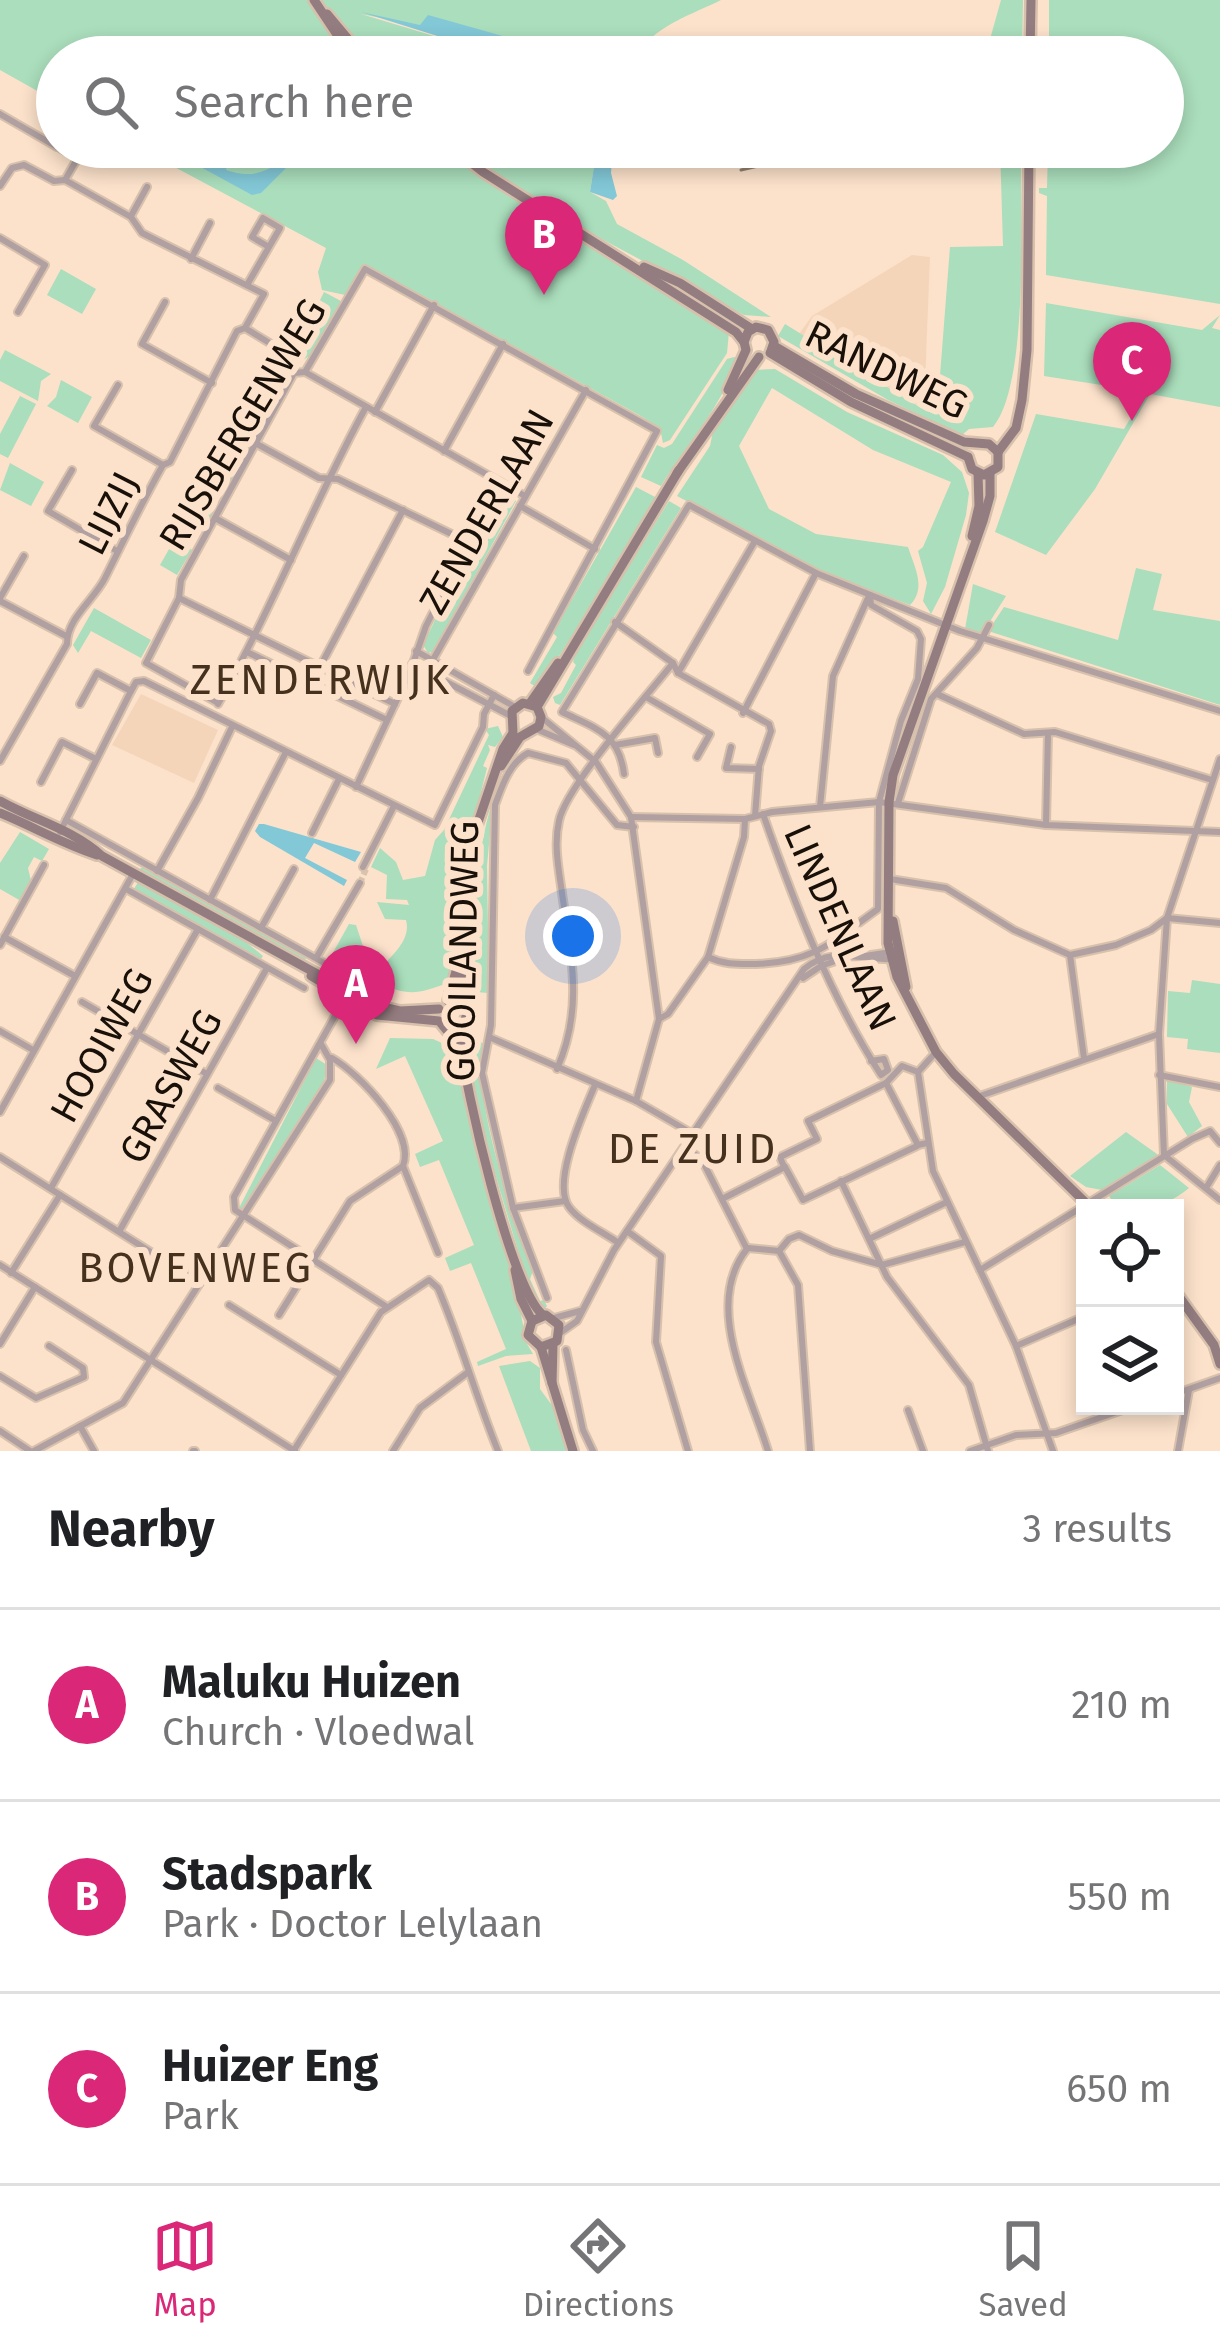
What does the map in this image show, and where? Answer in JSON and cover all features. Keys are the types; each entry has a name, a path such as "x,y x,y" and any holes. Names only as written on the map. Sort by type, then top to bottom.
{"main road":[{"path":"314,0 338,36"},
{"path":"1030,36 1031,0"},
{"path":"322,12 344,36"},
{"name":"RANDWEG","path":"478,168 736,332 745,346 975,446"},
{"path":"994,448 998,467 984,473 970,467 968,457 975,446 994,448 1013,434 1019,416 1027,350 1029,168"},
{"name":"RANDWEG","path":"617,254 680,283 752,328 768,330 767,352"},
{"path":"718,411 752,328"},
{"path":"513,716 536,709 663,491 718,411 767,352"},
{"name":"RANDWEG","path":"767,352 851,402 968,457"},
{"path":"984,473 990,496 907,733 888,802 895,956 906,991 936,1052 1081,1199"},
{"name":"GOOILANDWEG","path":"494,775 531,731 536,709"},
{"path":"513,716 531,731"},
{"name":"GOOILANDWEG","path":"513,716 475,831 464,946 446,1008 467,1015 455,1029 517,1266 531,1304 560,1333"},
{"path":"0,802 31,818 64,824 102,856 382,1017 446,1008 455,1029"},
{"path":"0,813 74,850 102,856"},
{"name":"GOOILANDWEG","path":"517,1266 518,1289 532,1321 529,1338 547,1346"},
{"path":"1184,1303 1217,1348 1220,1364"},
{"path":"532,1321 548,1317"},
{"path":"560,1333 547,1346 552,1383 574,1451"}],"street":[{"path":"0,114 36,135"},
{"path":"0,186 12,168 24,164 54,181 65,180 130,217 142,233 264,294 244,328 280,350"},
{"path":"65,180 72,168"},
{"path":"130,217 147,187"},
{"path":"247,285 269,247 280,228 263,218 252,238 269,247"},
{"path":"191,259 210,223"},
{"path":"0,238 45,265 18,313"},
{"name":"RIJSBERGENWEG","path":"218,703 146,663 179,598 181,580 255,442 294,373 305,372 365,269 434,305"},
{"path":"165,302 142,344 213,383"},
{"path":"212,716 328,479 434,305 657,431 528,671"},
{"name":"LIJZIJ","path":"0,761 163,465 170,462 237,331 244,328"},
{"path":"444,451 503,344"},
{"path":"305,372 525,496"},
{"path":"118,386 94,425 163,465"},
{"name":"ZENDERLAAN","path":"426,672 586,390"},
{"path":"255,442 319,478 338,479 468,542"},
{"path":"72,470 48,511 117,551"},
{"name":"ZENDERLAAN","path":"356,787 416,651 500,482"},
{"path":"625,774 622,754 614,743 562,712 689,505 816,573 948,626 1220,711"},
{"path":"519,506 595,549"},
{"path":"320,667 403,510"},
{"path":"215,518 291,560"},
{"path":"679,673 755,541"},
{"path":"24,556 0,599 66,636"},
{"path":"743,712 816,573"},
{"path":"560,1333 575,1324 619,1243 795,985 818,959 878,909 896,738 918,680 921,639 917,631 871,605 870,595"},
{"path":"820,807 833,676 870,595"},
{"path":"179,598 395,704"},
{"path":"615,622 673,663 679,673 769,724 759,769 759,815"},
{"path":"888,802 931,699 989,625"},
{"path":"416,651 494,695 513,716"},
{"path":"247,652 387,720"},
{"path":"557,1069 571,1034 576,995 556,854 558,822 581,778 614,743 673,663"},
{"path":"412,664 513,716"},
{"path":"80,704 97,674 130,692"},
{"path":"55,840 136,682 144,681 435,825 494,695"},
{"path":"937,694 1024,734 1048,733 1213,780"},
{"path":"646,697 710,734 697,757"},
{"path":"536,709 596,762 634,827 659,1019 636,1101"},
{"path":"157,871 232,727"},
{"path":"531,731 577,746"},
{"path":"1046,825 1048,733"},
{"path":"614,743 655,738 658,753"},
{"path":"41,782 62,742 96,759"},
{"path":"731,747 726,768 759,769"},
{"name":"GOOILANDWEG","path":"547,1298 513,1208 482,1073 489,1037 495,806 506,777 528,753 566,763 581,778"},
{"path":"210,900 285,754"},
{"path":"1220,759 1167,918 1159,1034 1164,1155 1220,1200"},
{"path":"581,778 617,825 634,827"},
{"path":"312,833 339,779"},
{"path":"631,817 745,819 888,802 1046,825 1220,832"},
{"path":"365,867 394,806"},
{"name":"LINDENLAAN","path":"759,815 818,959 872,1060"},
{"path":"659,1019 668,1014 708,957 744,837 745,819"},
{"path":"64,824 367,983"},
{"path":"44,865 2,941 76,977"},
{"path":"261,928 294,869"},
{"path":"0,1112 134,874"},
{"path":"890,879 946,888 1014,930 1070,955 1116,945 1167,918 1220,922"},
{"path":"316,958 357,883"},
{"path":"126,889 304,988"},
{"name":"HOOIWEG","path":"51,1188 197,929"},
{"path":"1070,955 1084,1059"},
{"path":"708,957 724,964 895,956"},
{"name":"GRASWEG","path":"120,1230 267,968"},
{"path":"355,980 234,1197 235,1210 387,1306"},
{"path":"82,1002 207,1074"},
{"path":"0,1031 34,1051"},
{"path":"977,1097 1159,1034"},
{"path":"489,1037 636,1101 693,1134"},
{"path":"0,1431 32,1451 123,1402 330,1080 328,1056 321,1044"},
{"name":"LINDENLAAN","path":"923,1144 918,1072 936,1052"},
{"path":"328,1056 364,1080 382,1102 406,1156 403,1166 438,1253"},
{"name":"LINDENLAAN","path":"918,1072 902,1066 886,1083 923,1144 1016,1346 1053,1451"},
{"path":"1160,1075 1220,1087"},
{"path":"886,1083 808,1121 817,1138 780,1157 802,1200 923,1144"},
{"path":"595,1085 563,1175 566,1201 573,1212 619,1243"},
{"path":"218,1088 276,1121"},
{"path":"1098,1199 1210,1131 1220,1143"},
{"path":"685,1147 702,1160 747,1249"},
{"path":"0,1157 201,1283"},
{"path":"279,1315 350,1202 403,1166"},
{"path":"1206,1189 1220,1166"},
{"path":"722,1199 784,1167"},
{"path":"841,1181 903,1300 969,1385 987,1447"},
{"path":"11,1273 61,1195"},
{"path":"513,1208 566,1201"},
{"path":"869,1239 947,1202"},
{"path":"980,1270 1076,1213"},
{"path":"627,1231 661,1256 656,1342 688,1451"},
{"path":"779,1252 799,1235 882,1265 967,1242"},
{"path":"747,1249 779,1252"},
{"path":"747,1249 728,1286 734,1348 768,1451"},
{"path":"866,1261 875,1251"},
{"path":"779,1252 798,1285 810,1451"},
{"path":"0,1265 279,1447 294,1451 387,1306 425,1282 434,1282 470,1365 420,1408 393,1451"},
{"path":"0,1343 34,1287"},
{"path":"230,1305 340,1375"},
{"path":"548,1317 580,1311"},
{"path":"1016,1346 1076,1320"},
{"path":"0,1376 36,1398 84,1377 83,1368 49,1346"},
{"path":"566,1350 583,1430 593,1451"},
{"path":"466,1373 497,1451"},
{"path":"1184,1391 1220,1378"},
{"path":"1178,1451 1189,1390"},
{"path":"908,1410 923,1451"},
{"path":"970,1451 1105,1415"},
{"path":"80,1426 94,1451"}],"shaded area":[{"path":"912,255 930,257 924,409 799,334 812,316"},
{"path":"141,694 218,730 194,783 112,745"}],"green space":[{"path":"0,0 308,0 335,36 36,36 36,90 0,70"},
{"path":"318,0 721,0 654,36 501,36 428,16 421,26 361,14 434,36 348,36"},
{"path":"1001,0 1023,0 1022,36 991,36"},
{"path":"1049,0 1220,0 1220,304 1046,275 1047,196 1039,188 1047,188 1047,168 1184,168 1184,36 1049,36"},
{"path":"176,168 468,168 729,332 727,353 670,440 663,443 660,428 639,415 364,264 345,295 322,290 318,272 326,248"},
{"path":"489,168 594,168 590,192 606,201 617,224 771,317 744,315 581,228"},
{"path":"1001,168 1021,168 1018,335 1005,405 993,427 969,429 962,435 888,400 778,336 785,324 937,414 950,247 1003,246"},
{"path":"61,269 96,289 82,314 47,295"},
{"path":"324,292 341,301 312,354 296,365 290,355 297,340 290,336 309,300 317,306"},
{"path":"1046,303 1202,330 1220,315 1212,328 1220,330 1220,407 1150,394 1095,489 1046,555 995,532 1036,414 1124,429 1146,392 1044,376"},
{"path":"5,350 51,374 41,381 38,401 0,381"},
{"path":"280,354 291,371 288,377 283,375 275,390 280,393 226,488 221,486 211,503 216,507 205,527 199,524 187,546 192,550 177,575 160,565"},
{"path":"734,357 724,391 661,486 641,477 657,445 672,444 727,359"},
{"path":"775,369 847,412 943,455 962,472 969,493 966,515 945,587 931,614 923,601 927,583 918,551 951,482 873,450 772,388 739,446 769,509 816,534 908,547 918,584 910,605 821,572 677,496 753,370"},
{"path":"61,380 92,397 78,423 47,406 56,397"},
{"path":"20,396 36,404 8,458 0,454 0,434"},
{"path":"10,463 44,482 31,506 0,490"},
{"path":"636,487 657,498 539,689 530,683 557,637 553,633"},
{"path":"504,490 516,501 433,652 428,653 423,645 468,551 476,551 469,546 482,523 488,525 496,512 490,507"},
{"path":"669,501 681,508 560,705 555,703 553,697 561,693 576,665 576,652"},
{"path":"1136,568 1162,574 1153,610 1220,621 1220,705 988,631 1004,607 1118,640"},
{"path":"973,584 1006,596 982,634 965,629"},
{"path":"94,608 151,640 141,658 91,631 78,653 73,645"},
{"path":"498,726 503,737 495,747 488,745 483,766 487,768 465,856 451,982 413,992 373,980 375,964 384,965 393,955 407,927 406,920 385,919 377,902 409,905 407,900 386,899 387,875 371,867 380,848 396,862 403,880 425,876 435,840 489,735 485,729"},
{"path":"493,800 487,866 489,993 474,992 463,984 482,845"},
{"path":"20,832 49,849 42,861 34,857 28,868 31,881 21,901 0,889 0,863"},
{"path":"144,866 307,956 305,960 278,950 137,871"},
{"path":"138,882 240,937 263,956 134,889"},
{"path":"349,924 356,925 363,946 361,961 369,962 365,976 330,958"},
{"path":"1192,980 1220,984 1220,1053 1187,1049 1188,1039 1167,1037 1168,991 1190,993"},
{"path":"390,1038 433,1039 453,1048 526,1342 533,1354 506,1356 478,1366 477,1362 506,1349 471,1263 450,1271 445,1258 474,1245 439,1160 420,1167 415,1154 443,1141 405,1056 376,1069"},
{"path":"484,1044 481,1066 488,1124 533,1271 530,1279 547,1306 544,1310 531,1294 482,1130 464,1046"},
{"path":"316,1058 327,1065 323,1088 243,1210 239,1208"},
{"path":"1167,1079 1192,1087 1189,1102 1202,1126 1188,1137 1167,1104"},
{"path":"1126,1132 1157,1154 1156,1158 1102,1190 1086,1187 1070,1176"},
{"path":"1160,1165 1189,1188 1173,1199 1109,1196"},
{"path":"530,1361 540,1368 540,1389 554,1408 569,1451 531,1451 499,1366"}],"water":[{"path":"361,12 420,25 428,15 503,36 437,36"},
{"path":"202,168 247,174 286,168 261,193 252,195"},
{"path":"594,168 611,168 617,196 613,200 590,192"},
{"path":"259,824 361,852 355,862 314,843 305,858 347,880 344,886 260,837 255,831"}],"tunnel":[{"path":"360,883 366,869"}],"railway":[{"path":"741,170 750,168"}],"place":[{"name":"Stadspark","path":"544,295"},
{"name":"Huizer Eng","path":"1132,421"},
{"name":"Maluku Huizen","path":"356,1044"}],"district":[{"name":"ZENDERWIJK","path":"321,679"},
{"name":"DE ZUID","path":"693,1148"},
{"name":"BOVENWEG","path":"196,1267"}]}
